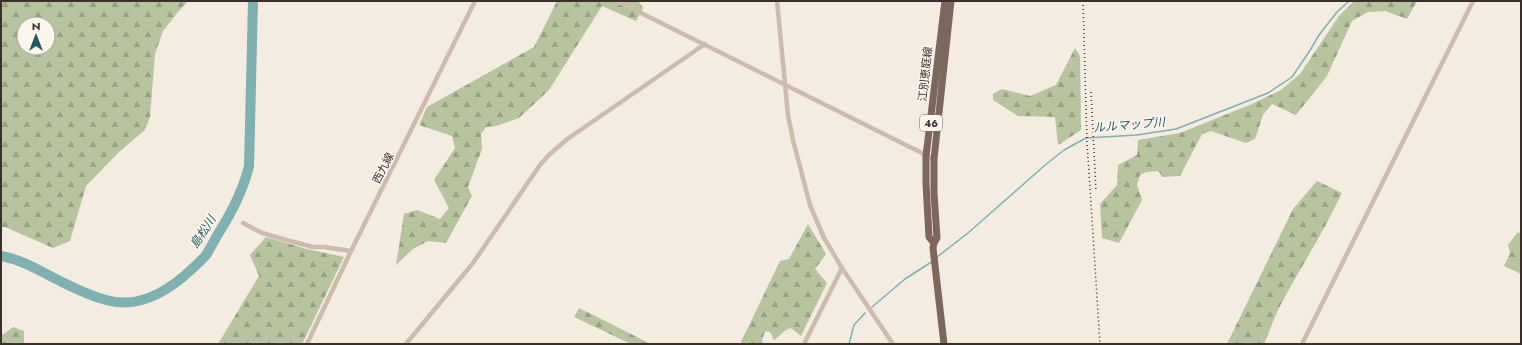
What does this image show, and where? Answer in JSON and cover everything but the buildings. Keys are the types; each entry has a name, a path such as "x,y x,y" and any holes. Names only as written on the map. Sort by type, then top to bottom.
{"main road":[{"name":"江別恵庭線","path":"934,246 929,237 926,156 945,1"},
{"name":"江別恵庭線","path":"944,344 935,265 934,246 937,238 934,193 934,159 951,1"}],"street":[{"name":"西九線","path":"307,344 351,251 475,1"},
{"path":"617,1 934,159"},
{"path":"777,1 788,115 810,204 824,238 842,268 893,344"},
{"path":"1309,344 1303,343 1473,1"},
{"path":"406,344 473,263 548,155 566,140 705,44"},
{"path":"243,223 262,233 313,247 324,246 351,251"},
{"path":"804,344 842,268"}],"green space":[{"path":"1,1 188,1 163,31 155,54 150,117 145,130 119,152 86,186 70,241 53,248 5,227 1,227"},
{"path":"557,1 638,1 643,8 636,21 602,6 549,90 519,118 496,126 486,127 481,134 482,149 468,187 472,196 446,243 428,241 413,249 396,265 404,214 417,210 440,219 449,208 434,180 455,148 452,136 419,125 427,107 534,47"},
{"path":"1354,1 1417,1 1407,19 1385,11 1368,12 1352,21 1327,76 1296,115 1272,104 1263,115 1255,139 1246,143 1211,131 1202,134 1180,176 1163,177 1158,171 1146,172 1140,175 1137,185 1142,200 1119,243 1102,238 1100,204 1117,185 1118,165 1137,155 1138,140 1180,133 1252,104 1281,90 1300,74 1339,16"},
{"path":"1075,48 1080,56 1081,130 1058,145 1055,117 1018,116 993,100 993,94 1002,89 1030,96 1056,85"},
{"path":"1317,181 1342,193 1281,304 1264,344 1227,344 1293,209"},
{"path":"808,224 826,254 815,269 827,283 801,336 791,328 786,330 774,340 770,332 765,331 762,341 764,344 740,344 780,261 789,259"},
{"path":"1518,232 1521,234 1521,274 1504,266 1510,253 1508,245"},
{"path":"266,237 307,249 344,257 302,344 218,344 259,276 250,255"},
{"path":"579,308 651,344 631,344 574,317"},
{"path":"13,327 24,331 24,344 1,344 1,336"}],"waterway":[{"name":"島松川","path":"1,256 25,263 67,285 89,294 106,300 119,302 131,302 154,296 174,284 203,259 240,193 249,166 253,1"},
{"name":"ルルマップ川","path":"937,257 968,233 1064,150 1086,138 1137,135 1176,129 1268,93 1292,77 1319,35 1337,12 1349,1"},
{"name":"ルルマップ川","path":"872,307 905,279 933,261"},
{"name":"ルルマップ川","path":"849,344 854,325 865,313"}],"railway":[{"path":"1083,1 1087,142 1100,344"},
{"path":"1091,92 1096,190"}]}
